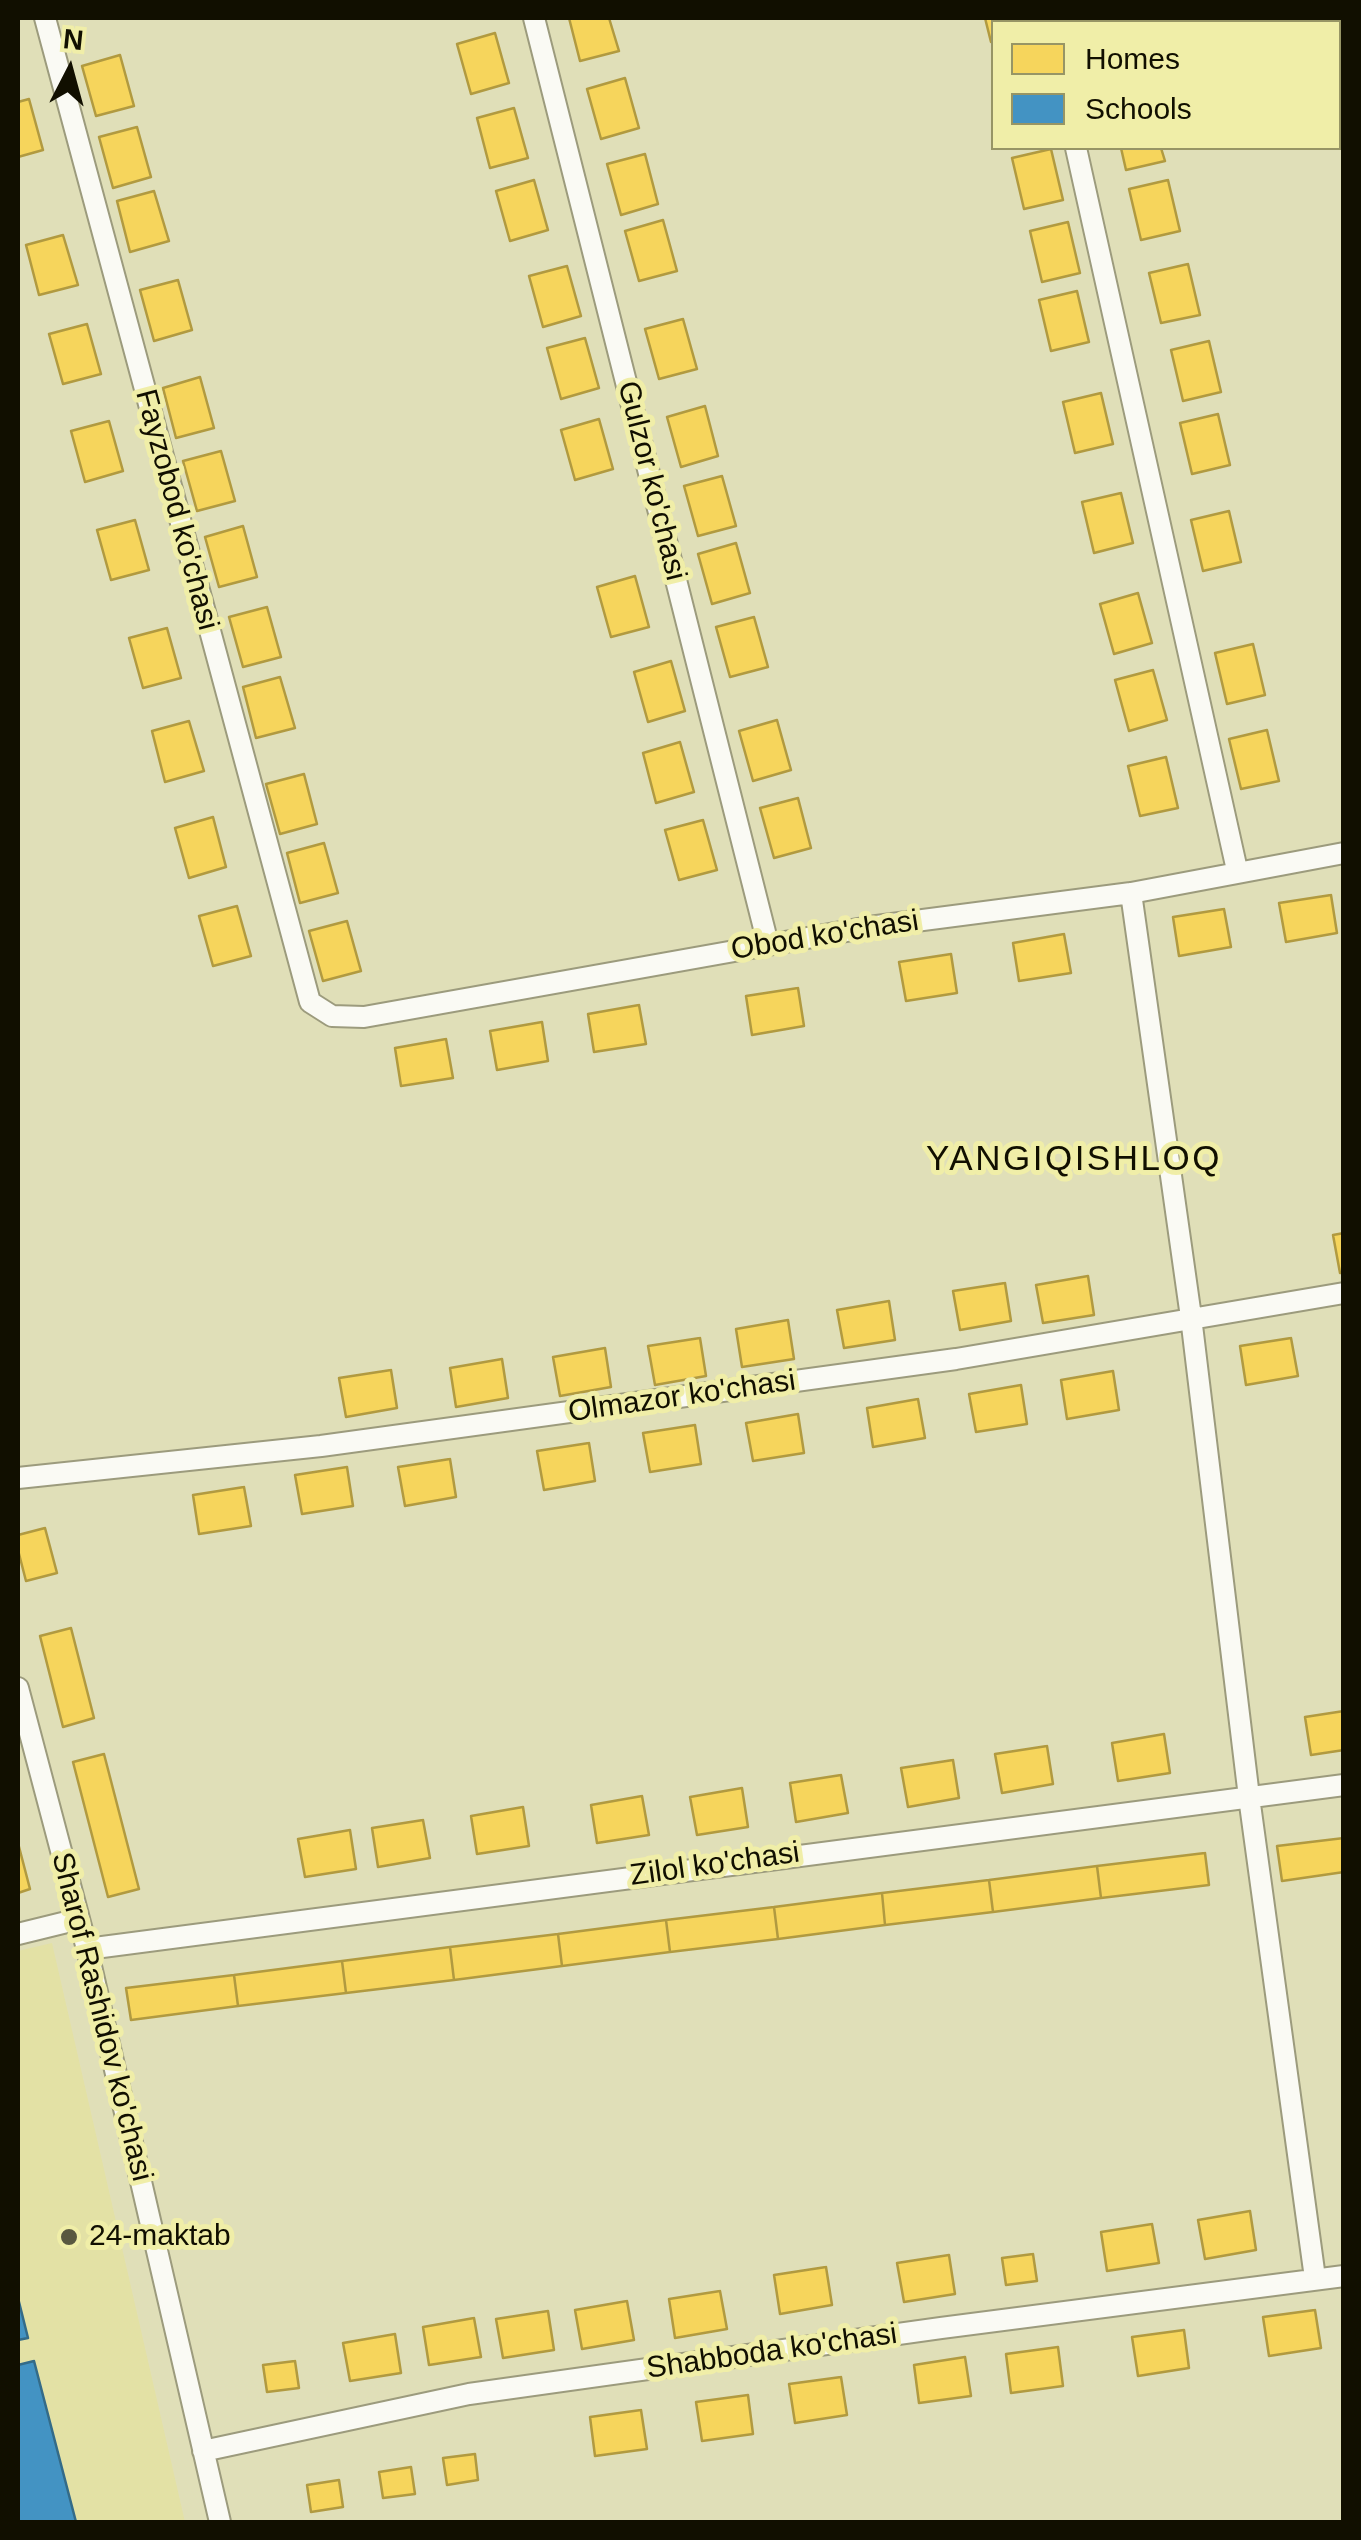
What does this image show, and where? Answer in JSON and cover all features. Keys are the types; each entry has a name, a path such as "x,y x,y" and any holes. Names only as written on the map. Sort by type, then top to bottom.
{"street":[{"name":"Fayzobod ko'chasi","path":"46,18 310,1002"},
{"name":"Gulzor ko'chasi","path":"534,18 768,944"},
{"path":"1076,150 1237,870"},
{"name":"Obod ko'chasi","path":"310,1002 332,1016 364,1017 869,927 1130,893 1344,853"},
{"path":"1130,893 1191,1317 1248,1797 1314,2278"},
{"name":"Olmazor ko'chasi","path":"18,1478 398,1436 956,1359 1344,1294"},
{"name":"Sharof Rashidov ko'chasi","path":"18,1688 87,1949 220,2522"},
{"name":"Zilol ko'chasi","path":"87,1949 1344,1785"},
{"path":"18,1934 79,1919"},
{"name":"Shabboda ko'chasi","path":"204,2451 469,2394 1344,2276"}],"shaded area":[{"name":"24-maktab","path":"52,1943 185,2522 18,2522 18,1951"}],"building: Homes":[{"path":"569,18 609,18 619,51 580,61"},
{"path":"985,18 1025,18 991,20 991,42"},
{"path":"495,33 509,83 471,94 457,44"},
{"path":"120,55 134,106 96,116 82,66"},
{"path":"625,78 639,128 601,139 587,89"},
{"path":"29,99 43,150 18,157 18,102"},
{"path":"514,108 528,158 490,168 477,118"},
{"path":"137,127 151,177 113,188 99,137"},
{"path":"1051,150 1063,200 1024,209 1012,158"},
{"path":"1121,150 1162,150 1165,161 1126,170"},
{"path":"645,154 658,204 621,215 607,164"},
{"path":"534,180 548,230 510,241 496,191"},
{"path":"1168,180 1180,231 1141,240 1129,189"},
{"path":"154,191 169,241 130,252 117,201"},
{"path":"663,220 677,271 639,281 625,231"},
{"path":"1068,222 1080,273 1042,282 1030,231"},
{"path":"63,235 78,285 39,295 26,245"},
{"path":"1188,264 1200,315 1161,323 1149,273"},
{"path":"567,266 581,316 543,327 529,276"},
{"path":"178,280 192,330 154,341 140,290"},
{"path":"1077,291 1089,342 1051,351 1039,300"},
{"path":"683,319 697,369 659,379 645,329"},
{"path":"87,324 101,374 63,384 49,334"},
{"path":"585,338 599,388 561,399 547,348"},
{"path":"1209,341 1221,392 1183,401 1171,350"},
{"path":"200,377 214,428 176,438 163,388"},
{"path":"1101,393 1113,444 1075,453 1063,402"},
{"path":"705,406 718,456 681,467 667,417"},
{"path":"1218,414 1230,465 1192,474 1180,423"},
{"path":"599,419 613,469 575,480 561,430"},
{"path":"109,421 123,471 85,482 71,431"},
{"path":"221,451 235,501 197,511 183,461"},
{"path":"722,476 736,526 698,536 684,486"},
{"path":"1121,493 1133,543 1094,553 1082,502"},
{"path":"1229,511 1241,562 1203,571 1191,520"},
{"path":"135,520 149,570 111,580 97,530"},
{"path":"243,526 257,577 219,587 205,537"},
{"path":"736,543 750,593 712,604 698,554"},
{"path":"635,576 649,627 611,637 597,587"},
{"path":"1138,593 1152,643 1114,654 1100,604"},
{"path":"267,607 281,657 243,667 229,617"},
{"path":"754,617 768,667 730,677 716,627"},
{"path":"167,628 181,678 143,688 129,638"},
{"path":"1253,644 1265,695 1227,704 1215,653"},
{"path":"671,661 685,711 648,722 634,672"},
{"path":"1153,670 1167,720 1129,731 1115,680"},
{"path":"280,677 295,728 256,738 243,687"},
{"path":"777,720 791,770 753,781 739,731"},
{"path":"189,721 204,771 165,782 152,731"},
{"path":"1267,730 1279,781 1241,789 1229,739"},
{"path":"680,742 694,792 656,803 643,753"},
{"path":"1166,757 1178,808 1140,816 1128,766"},
{"path":"304,774 317,824 280,834 266,784"},
{"path":"798,798 811,848 774,858 760,808"},
{"path":"213,817 226,867 189,878 175,828"},
{"path":"703,820 717,870 679,880 665,830"},
{"path":"324,843 338,893 300,903 287,853"},
{"path":"1331,895 1337,933 1286,942 1279,903"},
{"path":"237,906 251,956 213,966 199,916"},
{"path":"1224,909 1231,947 1179,956 1173,917"},
{"path":"347,921 361,971 323,981 309,931"},
{"path":"1064,934 1071,973 1019,981 1013,943"},
{"path":"951,954 957,993 906,1001 899,962"},
{"path":"798,988 804,1026 752,1035 746,996"},
{"path":"639,1005 646,1044 594,1052 588,1014"},
{"path":"542,1022 548,1061 497,1070 490,1031"},
{"path":"446,1039 453,1078 401,1086 395,1048"},
{"path":"1344,1233 1344,1273 1340,1273 1333,1235"},
{"path":"1088,1276 1094,1315 1043,1323 1036,1285"},
{"path":"1005,1283 1011,1321 960,1330 953,1291"},
{"path":"889,1301 895,1340 844,1348 837,1310"},
{"path":"788,1320 794,1359 742,1367 736,1329"},
{"path":"700,1338 706,1376 655,1385 648,1346"},
{"path":"1291,1338 1298,1376 1246,1385 1240,1346"},
{"path":"605,1348 611,1387 560,1396 553,1357"},
{"path":"502,1359 508,1398 456,1407 450,1368"},
{"path":"391,1370 397,1408 346,1417 339,1378"},
{"path":"1113,1371 1119,1410 1067,1419 1061,1380"},
{"path":"1021,1385 1027,1424 976,1432 969,1394"},
{"path":"918,1399 925,1438 873,1447 867,1408"},
{"path":"798,1414 804,1453 753,1461 746,1423"},
{"path":"695,1425 701,1464 650,1472 643,1433"},
{"path":"589,1443 595,1481 544,1490 537,1451"},
{"path":"450,1459 456,1497 405,1506 398,1467"},
{"path":"347,1467 353,1506 302,1514 295,1475"},
{"path":"244,1487 251,1526 199,1534 193,1495"},
{"path":"45,1528 57,1573 26,1581 18,1535"},
{"path":"71,1628 94,1718 63,1727 40,1636"},
{"path":"1344,1711 1344,1750 1311,1755 1305,1717"},
{"path":"1164,1734 1170,1773 1118,1781 1112,1743"},
{"path":"1047,1746 1053,1784 1002,1793 995,1754"},
{"path":"104,1754 139,1889 108,1897 73,1762"},
{"path":"953,1760 959,1798 908,1807 901,1768"},
{"path":"841,1775 848,1813 796,1822 790,1783"},
{"path":"742,1788 748,1827 697,1835 690,1797"},
{"path":"642,1796 649,1835 597,1843 591,1805"},
{"path":"523,1807 529,1846 477,1854 471,1816"},
{"path":"423,1820 430,1858 378,1867 372,1828"},
{"path":"350,1830 356,1869 305,1877 298,1839"},
{"path":"1344,1838 1344,1872 1282,1881 1277,1846"},
{"path":"18,1843 30,1889 18,1893"},
{"path":"1205,1853 1209,1885 1101,1898 1097,1866"},
{"path":"1097,1866 1101,1898 993,1912 989,1880"},
{"path":"989,1880 993,1912 885,1925 882,1893"},
{"path":"882,1893 885,1925 778,1939 774,1907"},
{"path":"774,1907 778,1939 670,1952 666,1920"},
{"path":"666,1920 670,1952 562,1966 558,1934"},
{"path":"558,1934 562,1966 454,1980 450,1947"},
{"path":"450,1947 454,1980 346,1993 342,1961"},
{"path":"342,1961 346,1993 238,2006 234,1975"},
{"path":"234,1975 238,2006 131,2020 126,1988"},
{"path":"1250,2211 1256,2250 1205,2259 1198,2220"},
{"path":"1152,2224 1159,2263 1107,2271 1101,2232"},
{"path":"1033,2254 1037,2281 1006,2285 1002,2258"},
{"path":"949,2255 955,2294 904,2302 897,2263"},
{"path":"826,2267 832,2305 780,2314 774,2275"},
{"path":"720,2291 727,2329 675,2338 669,2299"},
{"path":"627,2301 634,2340 582,2349 575,2310"},
{"path":"1315,2310 1321,2348 1269,2356 1263,2317"},
{"path":"548,2311 554,2350 503,2358 496,2319"},
{"path":"474,2318 481,2357 429,2365 423,2327"},
{"path":"1184,2330 1189,2368 1138,2376 1132,2337"},
{"path":"395,2334 401,2373 350,2381 343,2343"},
{"path":"1058,2347 1063,2386 1011,2393 1006,2354"},
{"path":"965,2357 971,2396 919,2403 914,2365"},
{"path":"295,2361 299,2388 267,2392 263,2365"},
{"path":"841,2377 847,2415 795,2423 789,2384"},
{"path":"748,2395 753,2434 702,2441 696,2402"},
{"path":"641,2410 647,2449 595,2456 590,2417"},
{"path":"475,2454 478,2480 447,2485 443,2458"},
{"path":"411,2467 415,2494 383,2498 379,2472"},
{"path":"339,2480 343,2507 311,2512 307,2485"}],"building: Schools":[{"path":"18,2298 28,2338 18,2340"},
{"path":"34,2361 76,2522 18,2522 18,2365"}],"place":[{"name":"24-maktab","path":"69,2237"}],"district":[{"name":"YANGIQISHLOQ","path":"1074,1160"}]}
